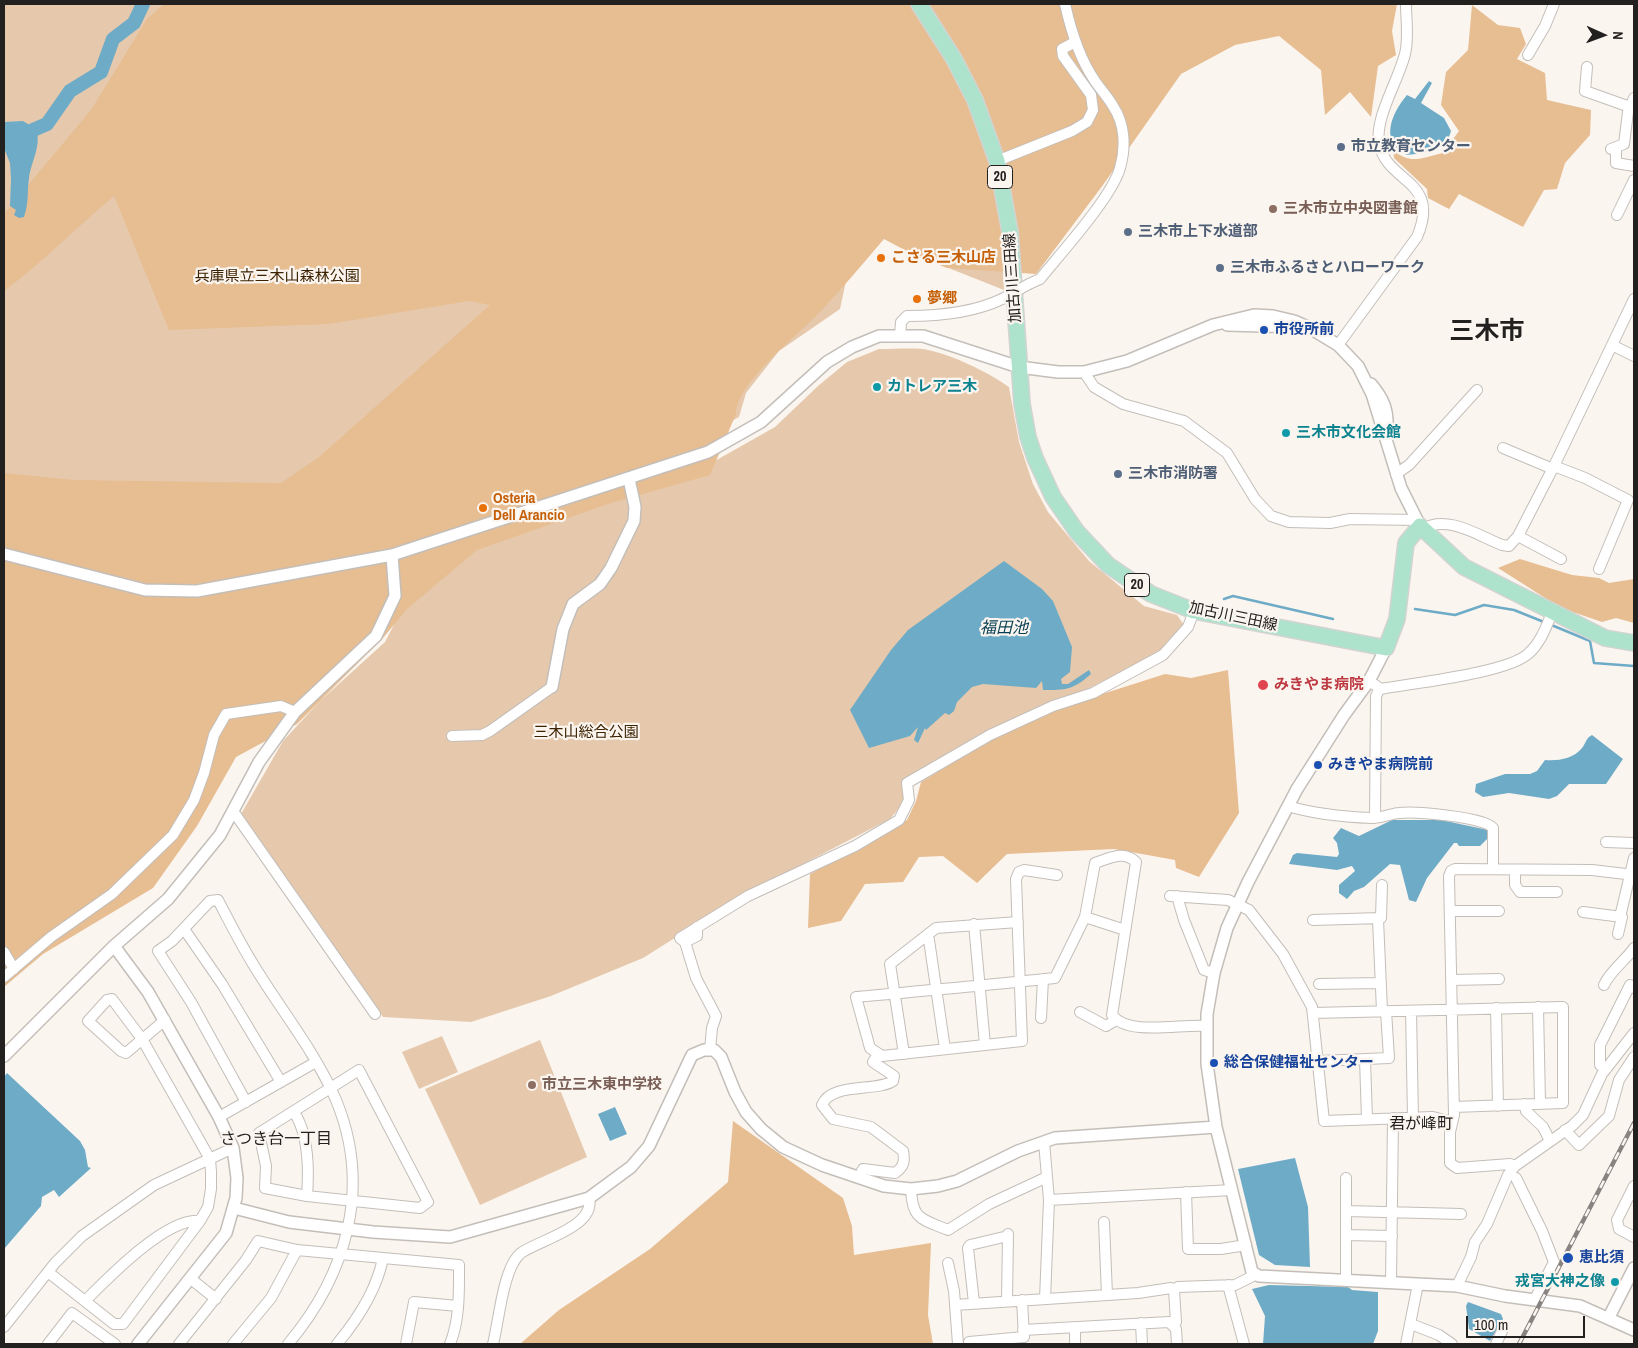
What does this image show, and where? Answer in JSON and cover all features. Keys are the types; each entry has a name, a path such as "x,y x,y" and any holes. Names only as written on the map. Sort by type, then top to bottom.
{"main road":[{"name":"加古川三田線","path":"919,4 954,59 974,100 997,161 1010,232 1022,404 1035,458 1053,497 1077,532 1108,565 1151,594 1194,611 1386,648"},
{"path":"1386,648 1396,619 1406,543 1420,525 1464,567 1552,613 1605,638 1634,643"}],"street":[{"path":"900,336 902,322 907,316 932,316 988,306 1040,279 1106,196 1120,170 1124,148 1122,124 1114,106 1094,80 1075,42 1065,4"},
{"path":"1338,345 1417,237 1424,221 1424,204 1415,188 1391,165 1381,152 1378,133 1405,52 1406,4"},
{"path":"1528,55 1545,26 1554,4"},
{"path":"997,161 1072,131 1087,122 1092,110 1090,95 1063,56 1062,49 1075,42"},
{"path":"1587,67 1584,91 1632,102 1624,144 1614,148 1616,164 1634,166"},
{"path":"1617,215 1634,180"},
{"path":"1084,372 1094,387 1124,404 1184,421 1226,452 1255,499 1271,516 1297,522 1330,523 1350,519 1420,525 1433,523 1451,524 1502,545 1509,546 1518,536 1554,468 1634,300"},
{"path":"4,554 145,590 196,592 392,555 708,452 761,422 826,362 852,347 879,336 923,336 1019,367 1058,372 1084,372 1127,361 1213,325 1254,315 1273,316 1294,321 1310,328 1338,345 1362,373 1372,394 1396,474 1420,525"},
{"path":"1612,345 1634,356"},
{"path":"1396,474 1409,465 1478,390"},
{"path":"1504,448 1585,478 1628,500 1599,569"},
{"path":"452,736 482,735 552,687 563,629 573,604 600,584 611,568 634,521 635,508 629,479"},
{"path":"1518,536 1561,559"},
{"path":"4,1056 114,946 168,898 220,835 259,762 295,712 376,636 396,596 392,555"},
{"path":"710,1050 712,1028 716,1016 696,978 685,942 680,938 748,896 856,846 899,820 909,800 907,783 990,735 1053,706 1093,693 1162,655 1188,627 1194,611"},
{"path":"1369,681 1380,688 1490,671 1528,655 1538,643 1552,613"},
{"path":"1255,1275 1216,1127 1207,1064 1207,1026 1214,973 1227,928 1237,904 1288,806 1344,715 1369,681 1386,648"},
{"path":"1375,818 1376,696 1380,688"},
{"path":"4,978 50,937 112,894 173,835 194,800 204,773 214,735 226,714 281,706 295,712"},
{"path":"1288,806 1300,810 1375,818 1398,813 1442,814 1490,824 1493,828 1493,869"},
{"path":"233,811 376,1014"},
{"path":"1606,842 1634,843"},
{"path":"1057,875 1024,870 1019,872 1016,879 1018,922 1020,981 1022,1041 882,1056 870,1048 856,997 894,994 936,989 1020,981 1055,978 1086,917 1095,863 1119,855 1130,856 1136,862 1112,1015 1116,1020 1148,1027 1169,1028 1193,1024 1207,1026"},
{"path":"1618,934 1622,917 1620,917 1633,875 1634,858"},
{"path":"1515,1166 1510,1164 1457,1168 1450,1163 1454,1107 1449,876 1451,871 1493,869 1592,870 1633,875"},
{"path":"1515,870 1515,885 1520,892 1557,892"},
{"path":"1313,920 1378,919 1383,915 1382,885"},
{"path":"1214,973 1204,970 1174,896 1228,900 1249,910 1283,954 1310,1000 1324,1121 1433,1117 1452,1122"},
{"path":"246,1102 191,1002 158,951 184,929 210,901 218,900 253,964 330,1087 346,1131 351,1157 351,1202 348,1229 341,1254 333,1277 319,1303 288,1344"},
{"path":"1450,912 1499,911"},
{"path":"1583,912 1620,917"},
{"path":"1086,917 1126,930"},
{"path":"1318,1061 1389,1058 1381,983 1378,919"},
{"path":"904,1054 890,964 936,928 1018,922"},
{"path":"974,924 985,1045"},
{"path":"184,929 222,984 281,1082"},
{"path":"926,936 930,940 944,1050"},
{"path":"114,946 148,992 219,1117 233,1148 237,1178 234,1208 226,1233 138,1344"},
{"path":"1604,985 1607,978 1626,960 1634,948"},
{"path":"4,952 14,969"},
{"path":"1041,1018 1042,979"},
{"path":"1451,980 1499,979"},
{"path":"1319,984 1381,983"},
{"path":"1606,1069 1600,1066 1600,1045 1630,985 1634,988"},
{"path":"48,1272 86,1300 114,1324 123,1324 200,1221 208,1207 211,1189 210,1159 142,1039 112,999 107,1000 88,1021 126,1053 142,1039 164,1020"},
{"path":"1538,1007 1540,1103"},
{"path":"1313,1013 1563,1007 1563,1103 1454,1107"},
{"path":"1496,1008 1498,1106"},
{"path":"1411,1010 1413,1118"},
{"path":"1080,1012 1106,1026 1116,1020"},
{"path":"1457,1286 1471,1257 1475,1242 1487,1224 1508,1175 1515,1166 1583,1115 1606,1069 1634,1033"},
{"path":"1624,1046 1634,1051"},
{"path":"234,1208 289,1222 348,1229 450,1236 589,1198 631,1167 649,1146 692,1055 704,1050 714,1050 721,1057 738,1099 746,1112 761,1129 783,1147 822,1165 884,1186 911,1189 938,1186 957,1181 1018,1151 1055,1138 1216,1127"},
{"path":"859,1177 863,1169 868,1168 895,1173 902,1169 905,1160 904,1151 897,1144 871,1128 833,1119 822,1105 828,1097 856,1087 888,1084 893,1081 894,1076 873,1062 878,1054"},
{"path":"1565,1130 1579,1145 1609,1116 1619,1080 1634,1057"},
{"path":"1365,1059 1367,1119"},
{"path":"219,1117 316,1062"},
{"path":"359,1070 428,1202 420,1208 351,1202 265,1188 266,1166 259,1133 294,1112 359,1070"},
{"path":"1524,1104 1526,1111 1543,1127 1550,1141"},
{"path":"294,1112 306,1146 307,1196"},
{"path":"1391,1282 1393,1118"},
{"path":"1044,1142 1049,1200 1046,1299"},
{"path":"4,1327 48,1272 82,1236 154,1185 179,1171 233,1148"},
{"path":"911,1189 913,1209 918,1218 948,1230 989,1204 1047,1177"},
{"path":"1346,1178 1346,1279"},
{"path":"1516,1178 1542,1231 1554,1262 1535,1299"},
{"path":"1634,1186 1630,1201 1617,1220 1619,1229 1634,1237"},
{"path":"1049,1200 1232,1190"},
{"path":"1186,1192 1188,1249 1221,1249 1246,1245"},
{"path":"493,1344 510,1268 521,1253 580,1223 590,1202 589,1198"},
{"path":"1346,1211 1461,1214"},
{"path":"86,1300 117,1268 172,1227 190,1220 200,1221"},
{"path":"1104,1222 1107,1295"},
{"path":"974,1304 968,1248 970,1245 1008,1235 1007,1301"},
{"path":"1346,1235 1392,1236"},
{"path":"179,1344 246,1260 258,1241 297,1250 459,1265 458,1306 455,1332 450,1344"},
{"path":"233,1344 272,1298 297,1250"},
{"path":"337,1344 363,1307 382,1267 384,1258"},
{"path":"948,1263 955,1305 955,1323 963,1343 1024,1337 1075,1327 1169,1322 1174,1325"},
{"path":"1608,1317 1634,1268"},
{"path":"955,1305 1228,1285 1247,1280 1255,1275 1457,1286 1505,1296 1580,1306 1634,1330"},
{"path":"191,1279 216,1299"},
{"path":"1406,1344 1418,1284"},
{"path":"1228,1285 1244,1344"},
{"path":"1174,1290 1176,1322 1174,1325 1177,1344"},
{"path":"1022,1300 1024,1337"},
{"path":"406,1344 414,1302 458,1306"},
{"path":"48,1344 72,1313 102,1341 115,1344"},
{"path":"1141,1324 1142,1344"},
{"path":"1411,1324 1439,1335 1452,1344"},
{"path":"1075,1327 1075,1344"},
{"path":"1496,1344 1503,1329"}],"green space":[{"name":"兵庫県立三木山森林公園","path":"4,4 903,4 1000,219 1004,290 951,269 885,234 848,272 840,309 779,351 746,393 739,417 707,435 4,542"},
{"name":"兵庫県立三木山森林公園","path":"164,4 1397,4 1392,31 1396,55 1378,66 1371,117 1350,92 1325,115 1321,70 1279,36 1235,45 1181,74 1103,185 1036,274 947,268 914,255 884,239 820,312 770,360 746,388 710,475 611,503 477,550 407,609 383,638 297,724 236,757 197,826 153,888 43,954 4,987 4,473 74,480 281,483 319,457 490,305 469,301 329,324 169,330 114,196 4,291 4,214 91,110 147,19"},
{"path":"1472,5 1498,25 1520,28 1526,44 1517,59 1545,73 1547,100 1591,110 1590,135 1565,163 1557,189 1544,190 1523,227 1459,194 1449,209 1428,198 1427,189 1394,158 1393,150 1405,158 1411,159 1443,153 1459,131 1441,105 1446,72 1468,50"},
{"name":"三木山総合公園","path":"879,349 923,349 933,351 968,364 1009,387 1019,442 1033,484 1048,512 1089,561 1144,606 1177,615 1184,625 1159,653 905,781 905,801 890,819 743,895 643,958 551,996 471,1022 383,1017 241,814 283,741 320,701 385,642 405,603 407,575 713,462 775,427 818,386 847,362"},
{"path":"1520,559 1572,575 1599,578 1609,583 1634,579 1634,623 1616,618 1602,622 1561,608 1498,568"},
{"path":"1228,670 1239,813 1199,877 1176,868 1175,860 1114,849 1007,854 977,883 943,856 919,857 903,882 865,884 841,921 808,928 810,874 907,820 916,801 921,782 991,739 1068,705 1165,674 1191,678"},
{"path":"442,1036 458,1072 419,1089 402,1052"},
{"path":"540,1040 587,1157 480,1205 425,1089"},
{"path":"733,1121 843,1198 852,1226 854,1255 931,1243 928,1315 933,1344 520,1344 559,1310 650,1249 728,1182"}],"water":[{"path":"1429,81 1432,83 1421,103 1444,118 1451,131 1445,143 1440,147 1428,152 1407,155 1392,142 1391,123 1396,111 1407,95 1415,99"},
{"path":"23,121 36,129 38,141 30,172 26,212 24,217 19,218 14,215 16,210 10,206 10,163 4,148 4,122"},
{"name":"福田池","path":"1004,561 1042,589 1053,601 1072,647 1070,672 1061,679 1062,684 1068,684 1089,670 1091,674 1074,686 1064,689 1043,690 1042,681 1036,688 983,684 972,687 957,702 954,711 949,715 945,713 926,730 925,728 918,743 914,740 918,727 910,736 869,748 850,710 891,650 908,630"},
{"path":"1592,735 1623,759 1606,784 1569,784 1557,796 1549,799 1509,793 1483,797 1475,792 1476,784 1505,774 1530,774 1537,771 1545,760 1560,760 1570,757 1582,748"},
{"path":"1392,820 1441,820 1488,830 1488,838 1480,846 1459,846 1457,843 1454,843 1427,878 1416,902 1409,900 1400,865 1390,864 1364,887 1354,891 1347,899 1339,893 1339,885 1355,871 1352,866 1337,870 1289,864 1293,855 1297,853 1337,857 1339,854 1337,843 1333,838 1341,828 1359,836"},
{"path":"7,1073 80,1141 85,1150 88,1167 91,1168 59,1197 54,1190 42,1197 41,1206 4,1249 4,1077"},
{"path":"615,1107 627,1134 610,1141 598,1114"},
{"path":"1295,1158 1308,1207 1310,1267 1275,1265 1259,1255 1238,1169"},
{"path":"1269,1285 1348,1287 1352,1290 1378,1292 1378,1331 1373,1344 1263,1344 1265,1316 1252,1289"},
{"path":"1468,1302 1501,1314 1503,1319 1490,1341 1469,1329 1466,1306"}],"waterway":[{"path":"33,130 47,124 70,91 101,72 113,39 134,23 143,4"},
{"path":"1224,599 1233,596 1333,619"},
{"path":"1415,609 1455,615 1484,605 1514,610 1544,622"},
{"path":"1549,624 1590,641 1594,663 1634,666"}],"railway":[{"path":"1519,1344 1634,1123"}],"place":[{"name":"市立教育センター","path":"1341,147"},
{"name":"三木市立中央図書館","path":"1273,209"},
{"name":"三木市上下水道部","path":"1128,232"},
{"name":"こさる三木山店","path":"881,258"},
{"name":"三木市ふるさとハローワーク","path":"1220,268"},
{"name":"夢郷","path":"917,299"},
{"name":"市役所前","path":"1264,330"},
{"name":"カトレア三木","path":"877,387"},
{"name":"三木市文化会館","path":"1286,433"},
{"name":"三木市消防署","path":"1118,474"},
{"name":"Osteria Dell Arancio","path":"483,508"},
{"name":"みきやま病院","path":"1263,685"},
{"name":"みきやま病院前","path":"1318,765"},
{"name":"総合保健福祉センター","path":"1214,1063"},
{"name":"市立三木東中学校","path":"532,1085"},
{"name":"恵比須","path":"1568,1258"},
{"name":"戎宮大神之像","path":"1615,1282"}],"district":[{"name":"三木市","path":"1487,332"},
{"name":"君が峰町","path":"1421,1125"},
{"name":"さつき台一丁目","path":"276,1140"}]}
